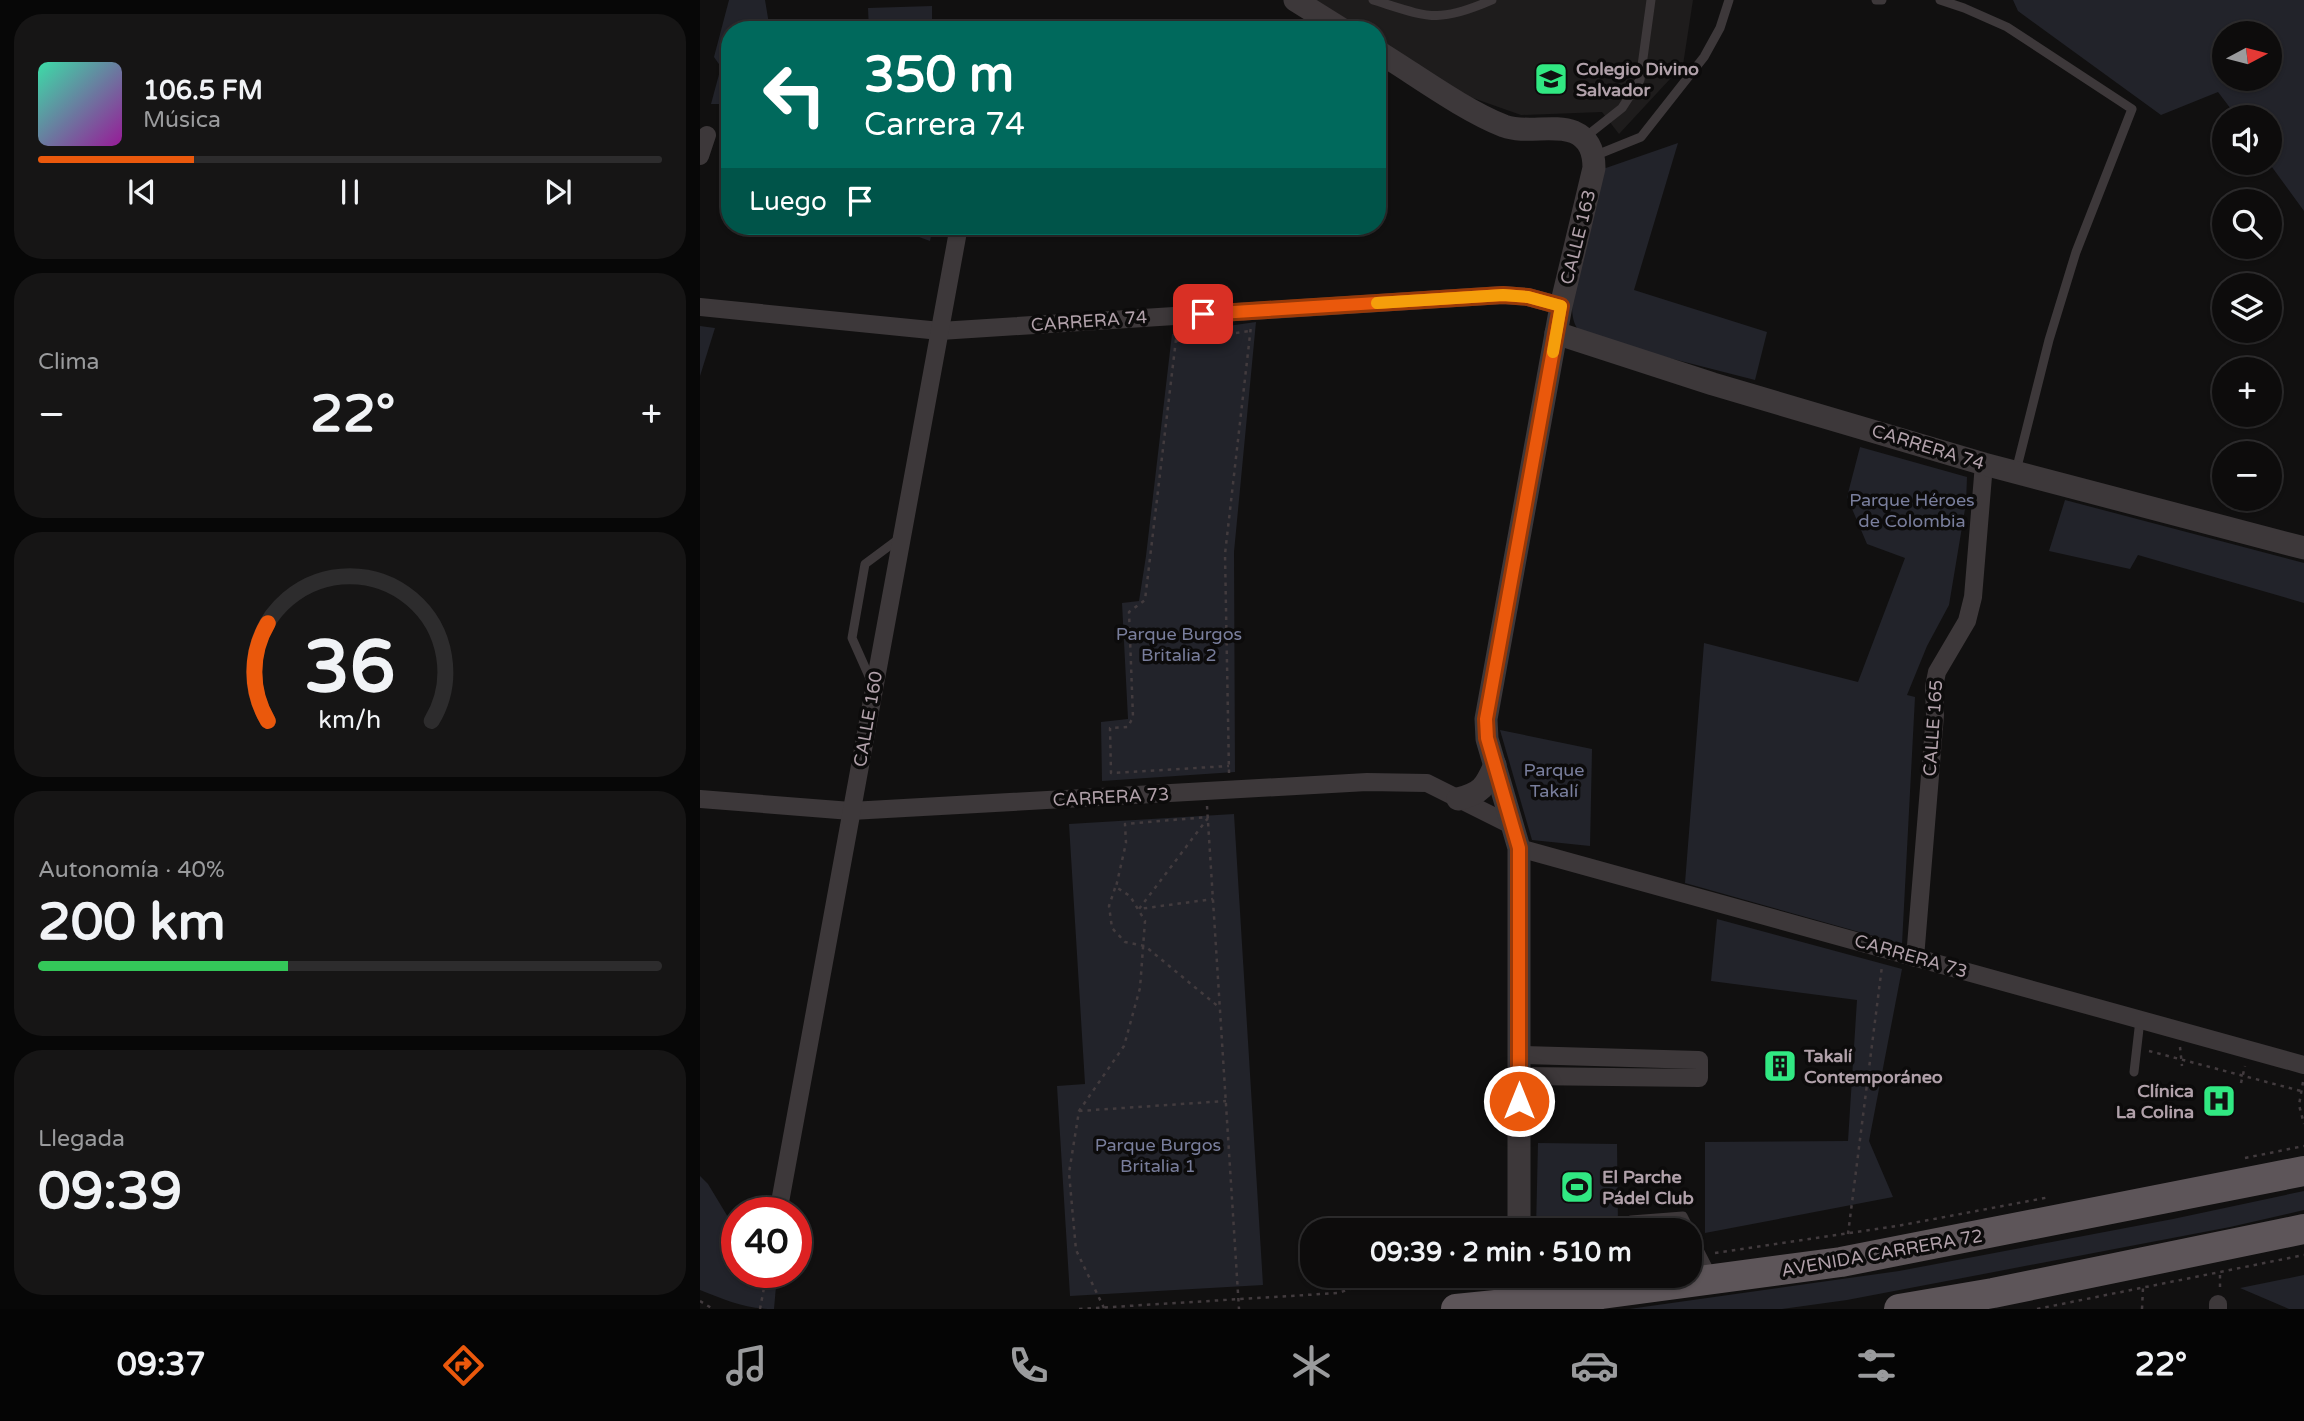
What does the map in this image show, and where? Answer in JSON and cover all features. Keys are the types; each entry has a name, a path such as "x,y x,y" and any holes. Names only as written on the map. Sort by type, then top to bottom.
{"highway":[{"name":"AVENIDA CARRERA 72","path":"1702,1268 1868,1257 2304,1171"},
{"path":"1899,1309 2304,1229"},
{"name":"AVENIDA CARRERA 72","path":"1456,1309 1514,1288"},
{"name":"AVENIDA CARRERA 72","path":"1562,1288 1613,1288"}],"street":[{"path":"1295,0 1329,21"},
{"path":"1386,57 1478,114 1506,126 1521,129 1574,132 1589,147"},
{"path":"700,156 706,135"},
{"name":"CALLE 163","path":"1519,1218 1520,1065 1516,837 1487,738 1488,701 1561,306 1594,168 1589,147"},
{"name":"CALLE 160","path":"781,1197 957,235"},
{"name":"CARRERA 74","path":"700,307 940,331 1503,295 1528,297 1561,306"},
{"name":"CARRERA 74","path":"1556,333 1689,376 1984,464 2304,548"},
{"name":"CALLE 165","path":"1914,958 1936,715 1934,687 1942,662 1967,621 1973,597 1984,464"},
{"path":"1458,799 1482,789 1495,765"},
{"name":"CARRERA 73","path":"700,799 851,811 1367,782 1427,783 1458,799 1516,837 1914,958 2140,1020 2179,1028 2304,1065"},
{"path":"1567,1056 1568,1076"},
{"path":"1567,1056 1699,1060 1699,1077 1568,1076 1520,1065 1567,1056"}],"lane":[{"path":"1374,0 1425,16 1437,17 1462,13 1492,0"},
{"path":"1589,147 1622,108 1640,80 1651,0"},
{"path":"1589,147 1641,137 1704,57 1720,28 1728,0"},
{"path":"1876,0 1882,0"},
{"path":"1940,0 2007,27 2132,110 2076,252 2049,340 2016,472"},
{"path":"874,688 852,638 862,563 902,537"},
{"path":"2134,1072 2140,1020"},
{"path":"1657,1218 1684,1218"},
{"path":"1702,1255 1708,1267"}],"path":[{"path":"1229,790 1225,554 1252,311"},
{"path":"1179,316 1145,600 1129,612 1133,717 1128,727 1110,729 1111,773 1229,766"},
{"path":"1176,341 1250,331"},
{"path":"1206,791 1239,1309"},
{"path":"1208,817 1125,824 1126,843 1109,906 1112,928 1125,942 1145,946 1220,1008"},
{"path":"1139,909 1208,817"},
{"path":"1104,1308 1076,1250 1069,1173 1079,1111 1124,1046 1140,988 1145,921 1130,896 1116,887"},
{"path":"1139,909 1213,899"},
{"path":"1848,1234 1885,949"},
{"path":"2179,1028 2182,1066"},
{"path":"2156,1053 2158,1044"},
{"path":"2147,1051 2301,1091"},
{"path":"2207,1067 2211,1059"},
{"path":"2241,1083 2246,1059"},
{"path":"2304,1075 2300,1105 2304,1124"},
{"path":"1079,1111 1226,1101"},
{"path":"2294,1104 2300,1105"},
{"path":"2236,1160 2304,1146"},
{"path":"1708,1267 1848,1234 2051,1196"},
{"path":"2037,1309 2304,1255"},
{"path":"760,1309 764,1288"},
{"path":"1079,1309 1338,1293 1353,1288"},
{"path":"2142,1309 2143,1288"},
{"path":"700,1301 713,1309"}],"shaded area":[{"name":"Colegio Divino Salvador","path":"1310,0 1693,0 1683,65 1619,134 1602,112 1521,115 1456,92 1386,49 1386,21 1342,21"}],"green space":[{"path":"729,0 765,0 768,21 723,21"},
{"path":"2013,0 2304,0 2304,211 2278,175 2282,175 2282,105 2228,105 2218,92 2161,115 2018,11"},
{"path":"932,6 932,21 869,21 868,8"},
{"path":"721,30 721,67 714,57"},
{"path":"721,67 721,104 711,104"},
{"path":"1678,143 1634,290 1767,332 1755,380 1591,338 1581,333 1574,321 1572,304 1603,169"},
{"path":"914,235 931,235 930,241"},
{"name":"Parque Burgos Britalia 2","path":"1256,322 1234,552 1235,772 1102,781 1101,722 1128,719 1122,603 1139,601 1172,334"},
{"path":"700,326 715,328 700,376"},
{"name":"Parque Héroes de Colombia","path":"1860,447 1967,477 1966,503 1949,605 1927,646 1907,695 1915,697 1902,944 1685,883 1704,643 1858,682 1905,558 1867,544 1847,497"},
{"path":"2065,500 2304,563 2304,603 2138,555 2130,569 2049,551"},
{"name":"Parque Takalí","path":"1500,730 1592,749 1590,846 1532,840"},
{"name":"Parque Burgos Britalia 1","path":"1234,814 1263,1285 1070,1296 1057,1086 1085,1084 1069,824"},
{"path":"1717,919 1902,969 1869,1141 1893,1197 1705,1233 1705,1142 1848,1141 1857,1000 1711,981"},
{"name":"El Parche Pádel Club","path":"1538,1143 1617,1144 1618,1218 1536,1218"},
{"path":"700,1176 721,1206 721,1288 776,1288 774,1309 745,1306 700,1290"},
{"path":"2304,1191 2304,1210 2230,1227 1847,1300 1782,1309 1629,1309 1899,1271"},
{"path":"2304,1275 2304,1309 2289,1309 2240,1288"}],"slow traffic":[{"path":"1377,303 1503,295 1528,297 1561,306 1553,352"}],"place":[{"name":"Colegio Divino Salvador","path":"1551,79"},
{"name":"Takalí Contemporáneo","path":"1780,1066"},
{"name":"Clínica La Colina","path":"2219,1101"},
{"name":"El Parche Pádel Club","path":"1577,1187"}],"route":[{"path":"1203,314 1503,295 1528,297 1561,306 1486,719 1487,738 1519,848 1519,1101"}]}
